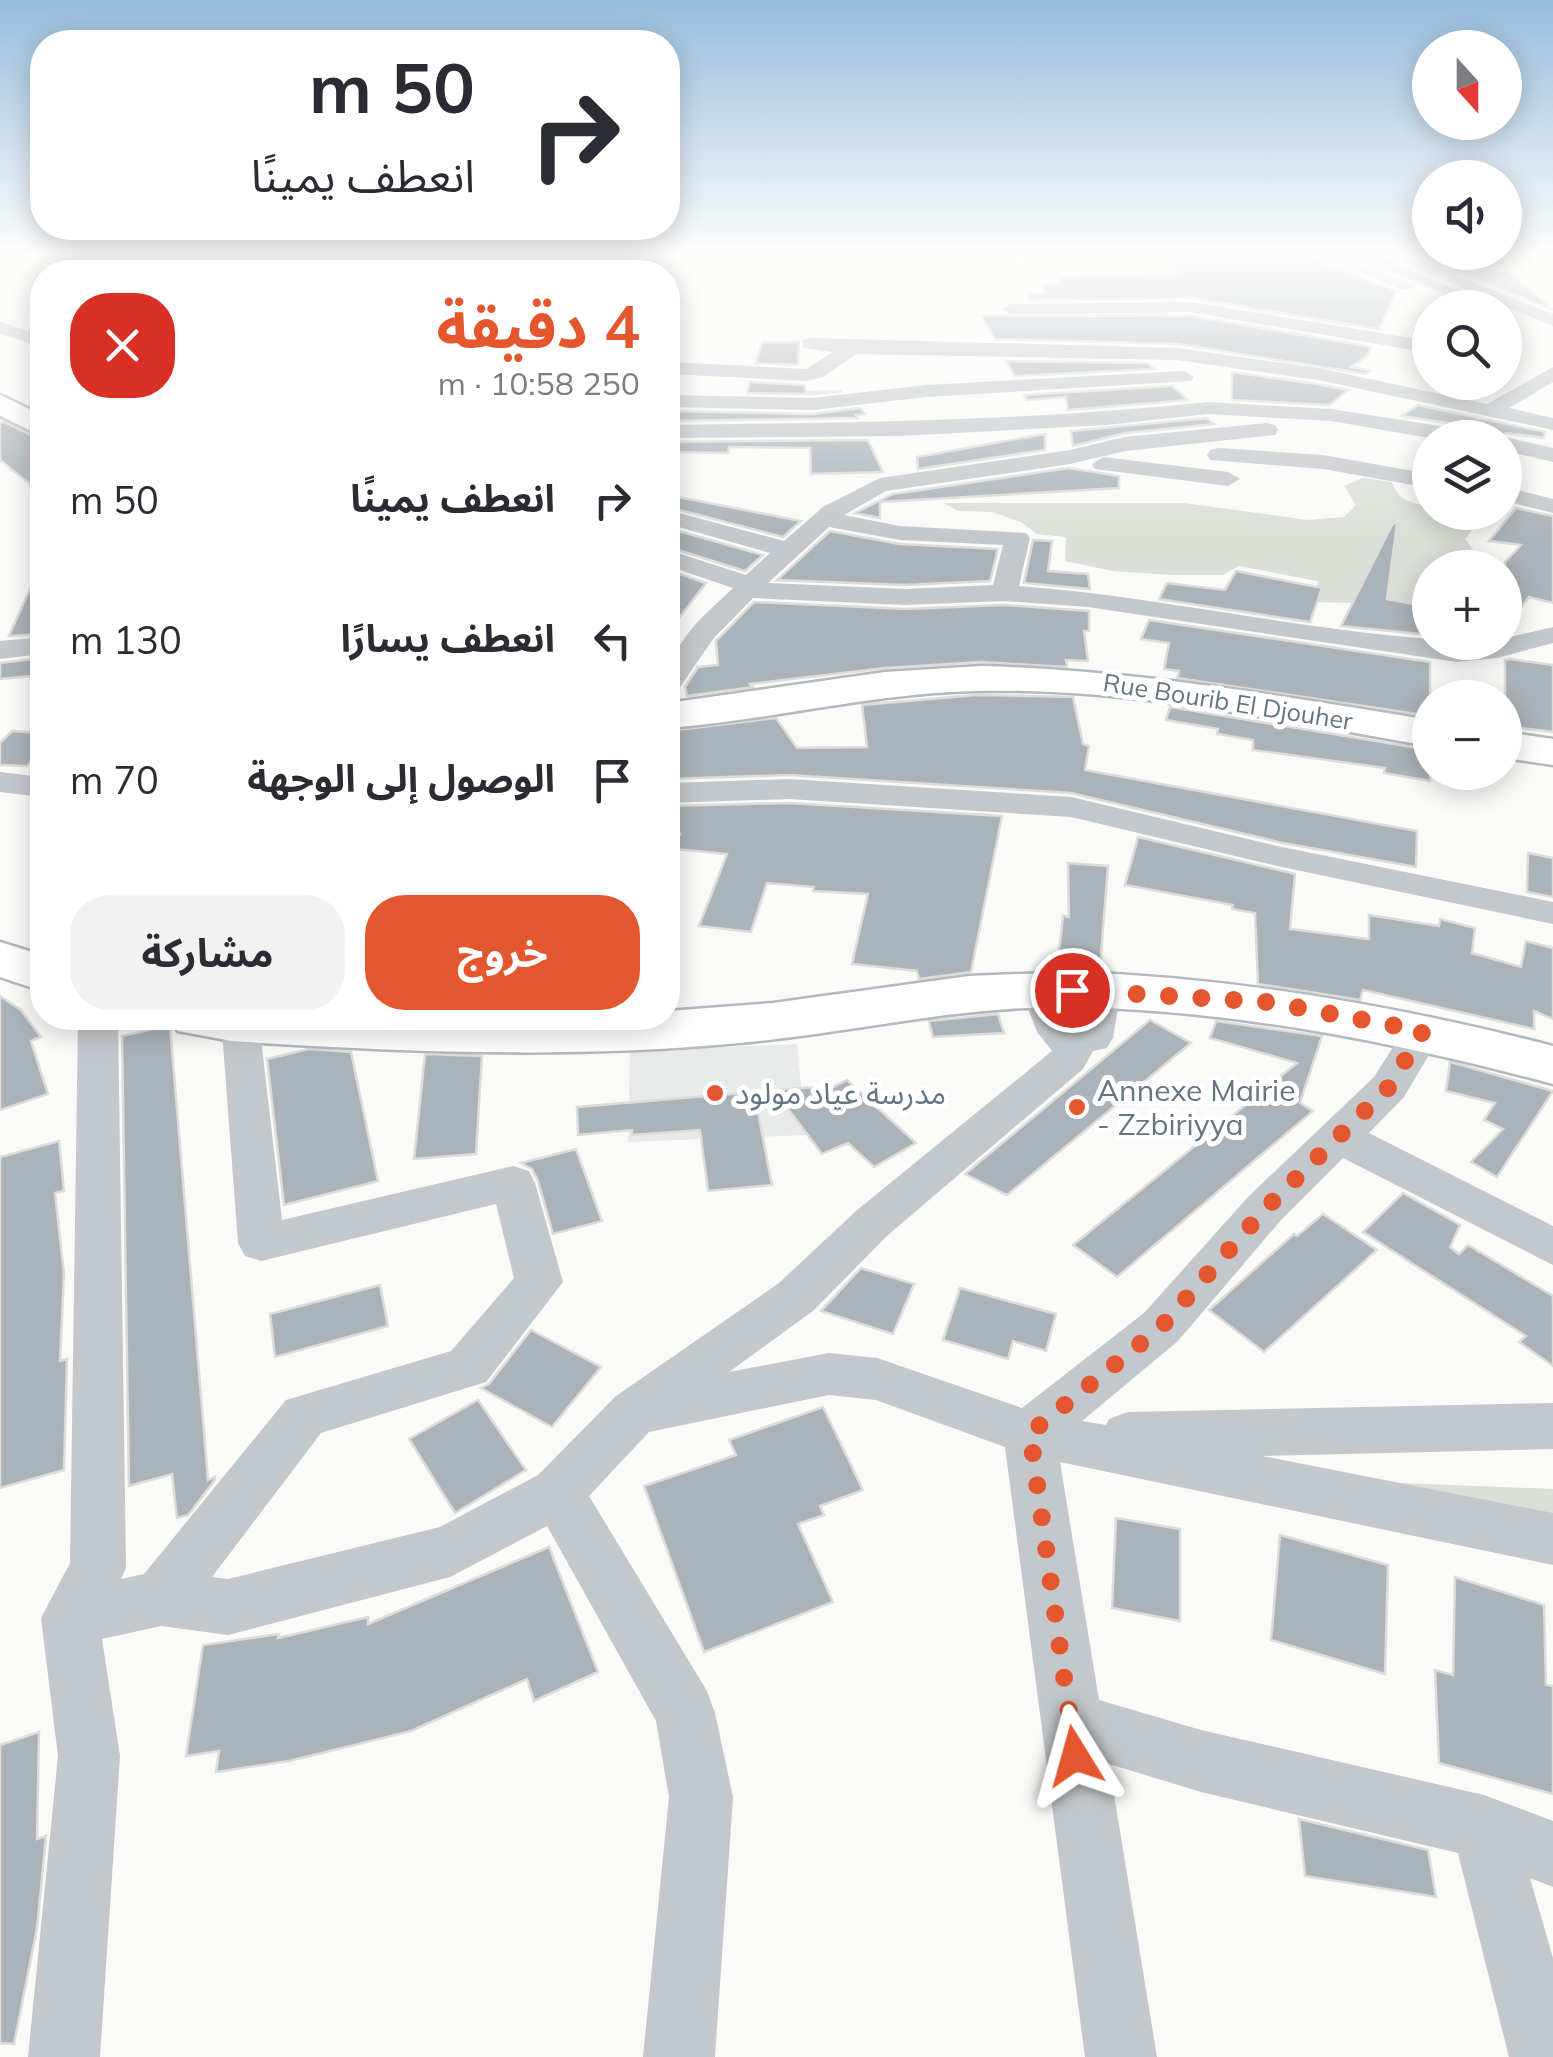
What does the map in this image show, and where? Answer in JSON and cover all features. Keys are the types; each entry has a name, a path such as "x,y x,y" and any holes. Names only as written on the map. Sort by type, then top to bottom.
{"main road":[{"path":"0,404 30,420"},
{"name":"Rue Bourib El Djouher","path":"680,714 912,681 1064,679 1190,691 1412,730"},
{"path":"1522,747 1553,752"},
{"path":"0,958 30,969"},
{"path":"680,1027 737,1026 828,1015 901,1000 1040,990 1098,1014 1268,1002 1423,1031 1553,1065"},
{"path":"421,1030 499,1030"}],"street":[{"path":"841,347 1128,350 1146,347"},
{"path":"1183,347 1188,369 1184,377"},
{"path":"1225,347 1409,373 1491,410 1553,424"},
{"path":"680,369 816,374 852,348"},
{"path":"1491,410 1553,373"},
{"path":"680,401 797,404 926,391 1184,377"},
{"path":"1184,377 1192,386 1193,398 1208,408"},
{"path":"680,432 899,429 1106,419 1208,408 1267,410 1412,428"},
{"path":"680,667 703,633 824,519 880,484 1070,457 1126,444 1369,421"},
{"path":"1160,442 1191,453 1323,462 1412,478"},
{"path":"1522,448 1553,455"},
{"path":"1070,457 1228,479"},
{"path":"1522,498 1553,506"},
{"path":"824,519 900,533 1016,538 1004,593"},
{"path":"680,521 790,551"},
{"path":"680,562 749,588 937,597 1004,593 1182,610 1436,652 1477,652 1553,635"},
{"path":"0,650 30,647"},
{"path":"0,782 30,786"},
{"path":"680,793 789,789 1071,807 1553,913"},
{"path":"70,1618 161,1598 228,1606 450,1551 557,1492 634,1412 796,1298 872,1223 1069,1060 1074,1047 1057,1032 1040,990"},
{"path":"64,2057 89,1756 70,1618 98,1568 98,1030"},
{"path":"161,1598 304,1416 468,1367 539,1282 514,1183 261,1243 220,1030"},
{"path":"1030,1433 1161,1327 1266,1208 1389,1087 1423,1031"},
{"path":"1336,1135 1553,1248"},
{"path":"634,1412 829,1374 894,1384 1030,1433 1553,1539"},
{"path":"1030,1433 1229,1436 1343,1427 1553,1426"},
{"path":"1030,1433 1121,2057"},
{"path":"557,1492 685,1714 700,1797 679,2057"},
{"path":"1070,1722 1201,1761 1484,1827 1553,1854"},
{"path":"1484,1827 1545,2057"}],"shaded area":[{"path":"1363,478 1392,482 1402,497 1412,502 1412,530 1472,530 1465,539 1473,550 1412,550 1412,605 1313,602 1318,581 1239,566 1223,575 1173,575 1113,571 1065,561 1066,537 1037,534 1021,522 992,512 958,511 944,503 1184,503 1308,520 1344,517 1356,505 1344,486"},
{"name":"مدرسة عياد مولود","path":"797,1044 806,1135 628,1142 630,1051"},
{"path":"1350,1481 1553,1489 1553,1524"}],"building":[{"path":"761,347 799,347 798,365 756,363"},
{"path":"1197,347 1371,347 1367,356 1351,367 1370,371 1366,374"},
{"path":"1006,361 1147,363 1154,369 1015,376"},
{"path":"1232,372 1348,390 1330,405 1232,400"},
{"path":"750,382 804,385 806,392 842,391 813,394 747,393"},
{"path":"1172,386 1188,400 1068,410 1066,397 1027,400 1024,395"},
{"path":"1418,405 1489,420 1428,420 1402,416"},
{"path":"860,408 865,414 856,415 858,418 680,421 680,411 813,414"},
{"path":"1207,418 1214,424 1125,433 1073,446 1071,431"},
{"path":"0,423 30,434 30,484 0,460"},
{"path":"1522,427 1545,432 1544,438 1522,435"},
{"path":"1045,434 1045,450 918,469 917,457"},
{"path":"868,440 883,472 811,474 810,448 729,447 728,453 680,452 680,442"},
{"path":"1069,468 1119,476 1119,488 880,502 880,518 855,513 893,494"},
{"path":"680,497 801,521 783,537 680,510"},
{"path":"1522,509 1553,516 1553,603 1529,597 1522,606 1522,550 1516,550 1521,545 1489,541 1498,530 1522,530"},
{"path":"1393,523 1397,524 1387,599 1412,604 1412,633 1341,626"},
{"path":"680,531 763,555 745,571 680,551"},
{"path":"830,531 899,544 998,549 990,581 905,585 777,580"},
{"path":"1033,540 1052,541 1048,571 1088,574 1090,589 1024,583"},
{"path":"1236,571 1322,588 1310,622 1159,599 1167,583 1225,590"},
{"path":"680,574 706,583 680,617"},
{"path":"30,589 30,635 9,636"},
{"path":"754,602 905,609 1004,605 1089,611 1089,631 1084,631 1088,661 1066,660 1067,667 981,662 885,668 750,684 753,687 687,696 685,687 698,667 718,665 716,641"},
{"path":"1149,620 1430,662 1430,680 1412,680 1412,713 1177,678 1179,671 1164,669 1169,643 1141,639"},
{"path":"30,659 30,676 0,679 0,663"},
{"path":"1505,660 1553,665 1553,732 1522,728 1522,680 1505,680"},
{"path":"977,695 1073,697 1083,744 1089,746 1085,770 1417,831 1416,867 1283,843 1071,793 789,775 680,779 680,730 776,718 797,748 867,747 862,705"},
{"path":"1170,707 1412,747 1412,778 1384,773 1385,768 1253,750 1253,740 1166,720"},
{"path":"12,731 30,732 30,763 0,765 0,743"},
{"path":"789,803 1002,816 971,972 919,979 917,971 852,964 868,894 767,883 751,932 699,926 727,854 680,850 680,806"},
{"path":"1138,837 1295,874 1290,929 1369,939 1369,915 1439,926 1440,919 1475,928 1472,953 1521,967 1526,941 1553,948 1553,1019 1534,1011 1534,1029 1363,990 1360,1000 1258,984 1255,913 1232,909 1233,905 1125,885"},
{"path":"1528,853 1553,858 1553,897 1527,892"},
{"path":"1068,863 1108,866 1100,967 1058,961 1063,916 1069,917"},
{"path":"0,996 21,1010 30,1022 30,1030 36,1030 41,1037 31,1041 48,1094 0,1110"},
{"path":"998,1014 1004,1033 933,1037 929,1021"},
{"name":"Annexe Mairie - Zzbiriyya","path":"1150,1020 1191,1043 1007,1195 965,1174"},
{"path":"1216,1021 1322,1036 1300,1103 1313,1111 1117,1277 1073,1245 1297,1063 1210,1038"},
{"path":"170,1030 208,1480 215,1477 188,1515 177,1518 172,1474 129,1486 122,1036"},
{"path":"309,1049 351,1052 378,1181 284,1205 267,1059"},
{"path":"425,1054 482,1056 476,1154 414,1159"},
{"path":"1450,1062 1553,1091 1497,1177 1471,1162 1503,1129 1484,1120 1495,1103 1446,1091"},
{"path":"847,1080 916,1143 874,1167 848,1143 822,1154 774,1090 817,1087 820,1094"},
{"path":"754,1092 772,1185 708,1191 700,1130 578,1135 577,1107"},
{"path":"59,1141 64,1191 55,1193 64,1273 60,1361 67,1359 64,1470 0,1488 0,1157"},
{"path":"576,1149 602,1221 553,1234 538,1181 532,1169 521,1163"},
{"path":"1403,1193 1460,1225 1450,1247 1459,1254 1468,1245 1553,1296 1553,1366 1519,1342 1526,1336 1363,1232"},
{"path":"1323,1214 1377,1250 1264,1352 1209,1310 1294,1234 1297,1236"},
{"path":"861,1268 914,1284 893,1334 821,1311"},
{"path":"380,1285 388,1326 275,1357 270,1314"},
{"path":"960,1288 1056,1314 1046,1351 1013,1341 1008,1359 943,1340"},
{"path":"531,1330 601,1367 552,1427 481,1388 489,1384"},
{"path":"478,1400 526,1470 455,1513 409,1439"},
{"path":"823,1407 863,1490 820,1506 824,1515 798,1524 833,1602 704,1652 644,1486 736,1455 729,1440"},
{"path":"1116,1518 1180,1529 1180,1621 1112,1608"},
{"path":"1280,1535 1388,1565 1385,1674 1271,1640"},
{"path":"549,1547 598,1672 534,1701 527,1679 411,1731 289,1761 216,1772 219,1751 186,1756 203,1645 279,1634 278,1638 368,1617 368,1624"},
{"path":"1455,1577 1544,1605 1546,1685 1553,1686 1553,1794 1439,1763 1435,1670 1453,1675"},
{"path":"39,1732 37,1839 46,1836 37,1928 14,2044 0,2043 0,1745"},
{"path":"1299,1819 1428,1850 1436,1897 1305,1876"}],"place":[{"name":"مدرسة عياد مولود","path":"715,1093"},
{"name":"Annexe Mairie - Zzbiriyya","path":"1077,1107"}],"route":[{"path":"1072,990 1176,993 1268,1002 1423,1031 1389,1087 1266,1208 1161,1327 1030,1433 1075,1756"}]}
